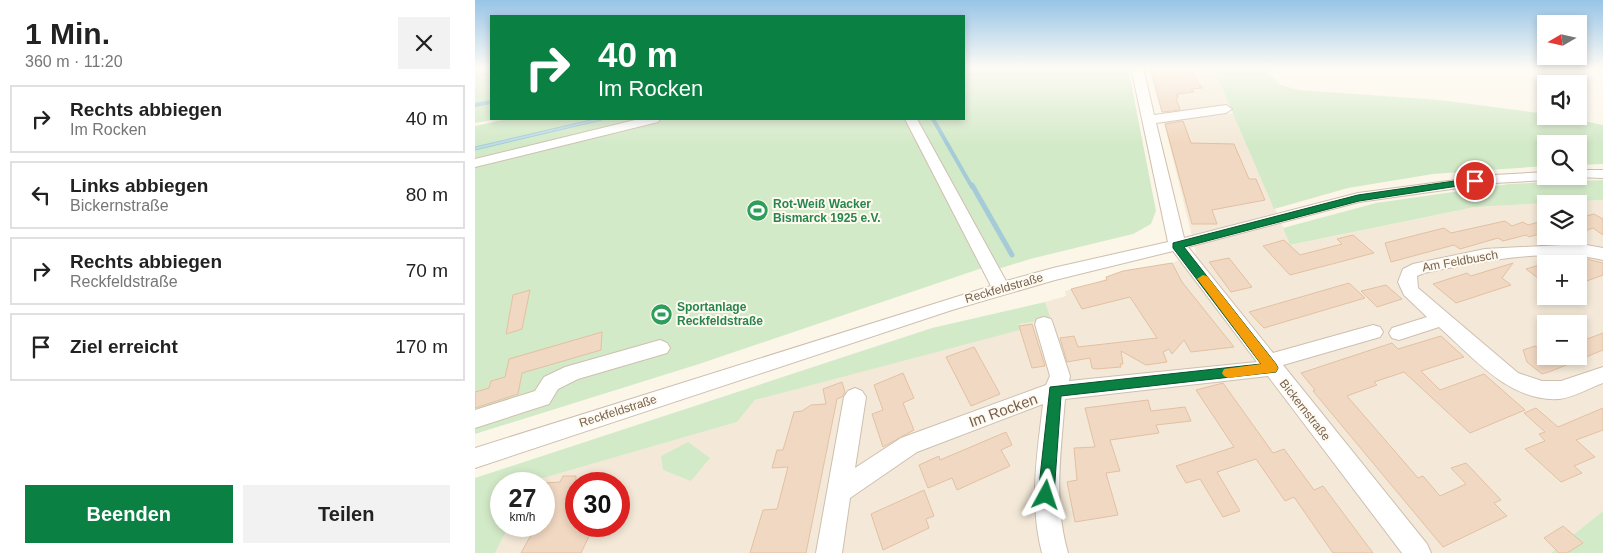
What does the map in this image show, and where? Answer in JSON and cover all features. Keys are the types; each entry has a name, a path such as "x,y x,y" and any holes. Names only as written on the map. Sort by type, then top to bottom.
{"street":[{"name":"Bickernstraße","path":"1143,93 1177,245 1417,553"},
{"path":"1149,120 1227,109"},
{"path":"475,163 650,120"},
{"path":"912,120 1001,288"},
{"path":"1587,174 1603,174"},
{"name":"Reckfeldstraße","path":"475,458 1001,288 1358,198 1494,179 1537,177"},
{"name":"Am Feldbusch","path":"1603,254 1581,249 1485,255 1419,268 1409,273 1407,282 1410,291 1511,379 1542,390 1561,390 1603,375"},
{"path":"1399,333 1442,319"},
{"path":"1044,324 1059,376 1055,391 1046,495 1048,534 1055,553"},
{"name":"Im Rocken","path":"841,492 909,445 1055,391 1269,365 1373,332"},
{"path":"475,419 542,398 551,384 572,373 661,348"},
{"path":"829,553 841,492 855,397"}],"shaded area":[{"path":"1157,93 1224,93 1229,105 1162,114"},
{"path":"1233,113 1291,245 1475,207 1537,204 1537,245 1587,245 1587,201 1603,200 1603,511 1551,553 495,553 503,537 555,537 555,475 737,422 755,400 1020,329 1018,324 1051,319 1045,302 1066,296 1065,291 1096,283 1122,271 1172,263 1196,253 1164,122"}],"green space":[{"path":"475,93 490,93 492,120 475,123"},
{"name":"Sportanlage Reckfeldstraße","path":"965,93 1133,93 1156,211 1151,224 1133,234 1030,259 998,269 994,264 699,364 475,434 475,150 602,120 965,120"},
{"path":"1224,93 1339,93 1440,100 1537,113 1537,125 1587,125 1587,122 1603,125 1603,164 1587,165 1587,135 1537,135 1537,167 1433,174 1348,188 1274,209"},
{"path":"503,120 591,120 475,147 475,126"},
{"path":"1603,180 1603,200 1587,201 1587,195 1537,195 1537,204 1475,207 1290,245 1283,228 1376,203 1509,184 1537,183 1537,185 1587,185 1587,181"},
{"path":"1045,302 1051,319 1019,324 1020,330 755,400 737,422 555,475 555,472 493,472 932,328"},
{"path":"688,442 710,458 691,481 663,470 661,456"},
{"path":"490,473 490,537 503,537 495,553 475,553 475,478"},
{"path":"1603,511 1603,553 1551,553"}],"water":[{"path":"591,120 602,120 475,150 475,147"}],"building":[{"path":"1157,93 1187,93 1177,94 1178,98 1176,98 1180,110 1162,112"},
{"path":"1183,121 1191,143 1234,144 1249,179 1256,179 1265,200 1212,210 1217,224 1192,224 1165,124"},
{"path":"1594,214 1603,219 1603,235 1593,228 1587,230 1587,216"},
{"path":"1505,221 1512,226 1523,222 1528,225 1537,222 1537,235 1529,237 1526,235 1503,241 1498,238 1460,249 1454,245 1391,262 1385,243 1444,228 1451,233"},
{"path":"1353,235 1374,253 1290,275 1263,246 1284,240 1300,255 1342,244 1337,239"},
{"path":"1229,258 1252,287 1231,292 1209,262"},
{"path":"1587,259 1603,263 1603,275 1587,281"},
{"path":"1172,263 1182,282 1234,347 1191,352 1184,340 1172,354 1169,349 1163,352 1167,362 1146,365 1121,351 1123,364 1120,364 1121,367 1092,368 1090,358 1067,362 1060,338 1074,336 1078,347 1157,338 1130,297 1082,309 1071,289 1107,280 1106,277 1123,271"},
{"path":"1513,263 1502,278 1511,285 1456,303 1433,284 1467,273 1471,276"},
{"path":"1537,266 1537,277 1526,269"},
{"path":"1349,283 1365,298 1264,328 1249,312"},
{"path":"1386,285 1402,299 1377,307 1361,291"},
{"path":"530,290 522,329 506,334 513,295"},
{"path":"1032,324 1045,366 1032,368 1019,326"},
{"path":"602,332 601,350 522,373 518,394 475,408 475,392 489,388 491,381 505,377 509,359"},
{"path":"1603,333 1603,350 1587,357 1587,339"},
{"path":"1441,336 1464,357 1421,371 1440,390 1484,374 1525,410 1470,433 1404,372 1374,382 1377,385 1347,396 1418,478 1423,476 1440,496 1466,484 1451,468 1466,463 1501,500 1494,503 1507,516 1443,547 1313,391 1315,390 1301,373 1392,343 1398,349"},
{"path":"1535,346 1537,347 1537,365 1566,365 1542,374 1527,362 1523,350"},
{"path":"974,347 1000,394 971,406 946,357"},
{"path":"903,373 914,398 903,403 914,430 883,447 872,414 883,410 874,385"},
{"path":"842,382 845,392 842,397 837,399 806,553 750,553 763,510 777,509 788,467 772,468 777,450 783,450 794,412 802,411 811,405 826,404 823,389"},
{"path":"1223,383 1273,453 1284,449 1314,490 1323,486 1373,553 1333,553 1294,497 1285,501 1256,459 1217,472 1240,511 1223,517 1200,479 1186,483 1176,466 1234,447 1196,390"},
{"path":"1148,400 1151,411 1185,407 1191,421 1156,425 1159,433 1110,440 1120,471 1106,473 1118,515 1075,522 1067,482 1077,480 1074,448 1095,447 1085,408"},
{"path":"1536,408 1558,427 1603,408 1603,430 1576,440 1595,457 1574,466 1582,473 1561,482 1525,449 1545,441 1539,434 1545,432 1524,413"},
{"path":"1006,432 1012,445 1001,450 1010,466 957,490 952,478 928,488 919,465 939,456 940,460"},
{"path":"563,476 565,476 565,537 589,537 581,553 521,553 530,537 555,537 555,482 560,482"},
{"path":"924,490 934,516 926,519 929,528 883,550 871,514"},
{"path":"1563,526 1583,543 1567,553 1559,553 1544,538"}],"waterway":[{"path":"475,105 490,102"},
{"path":"934,120 972,187"},
{"path":"972,185 1012,255"}],"slow traffic":[{"path":"1203,279 1272,368 1228,373"}],"place":[{"name":"Rot-Weiß Wacker Bismarck 1925 e.V.","path":"757,211"},
{"name":"Sportanlage Reckfeldstraße","path":"661,314"}],"route":[{"path":"1046,495 1055,391 1272,368 1177,245 1358,198 1475,181"}]}
